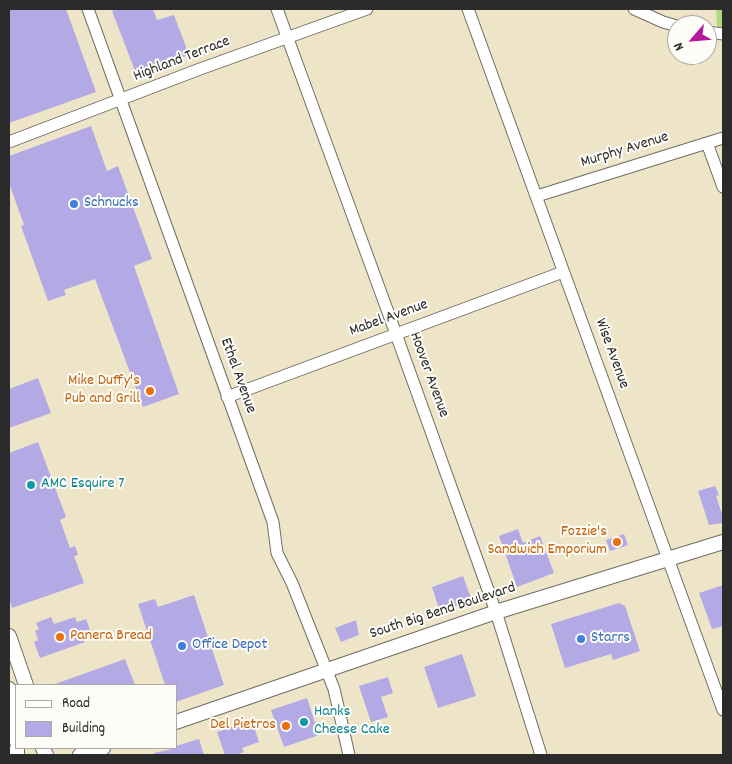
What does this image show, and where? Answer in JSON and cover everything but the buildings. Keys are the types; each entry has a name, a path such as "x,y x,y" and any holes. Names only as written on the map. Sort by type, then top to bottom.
{"main road":[{"name":"South Big Bend Boulevard","path":"178,721 496,612 723,542"},
{"path":"9,636 26,684"},
{"path":"9,689 15,720"},
{"path":"80,755 100,749"}],"street":[{"name":"Ethel Avenue","path":"88,9 273,522 277,553 292,583 334,689 349,755"},
{"name":"Hoover Avenue","path":"277,9 496,612 542,755"},
{"name":"Highland Terrace","path":"9,142 367,9"},
{"name":"Wise Avenue","path":"468,9 723,710"},
{"path":"634,9 667,23"},
{"name":"Murphy Avenue","path":"537,196 723,138"},
{"path":"707,142 723,187"},
{"name":"Mabel Avenue","path":"227,397 563,272"}],"green space":[{"path":"716,9 723,9 723,27 717,27"}],"place":[{"name":"Schnucks","path":"74,204"},
{"name":"Mike Duffy's Pub and Grill","path":"150,391"},
{"name":"AMC Esquire 7","path":"31,485"},
{"name":"Fozzie's Sandwich Emporium","path":"617,542"},
{"name":"Panera Bread","path":"60,637"},
{"name":"Starrs","path":"581,639"},
{"name":"Office Depot","path":"182,646"},
{"name":"Hanks Cheese Cake","path":"304,722"},
{"name":"Del Pietros","path":"286,726"}]}
